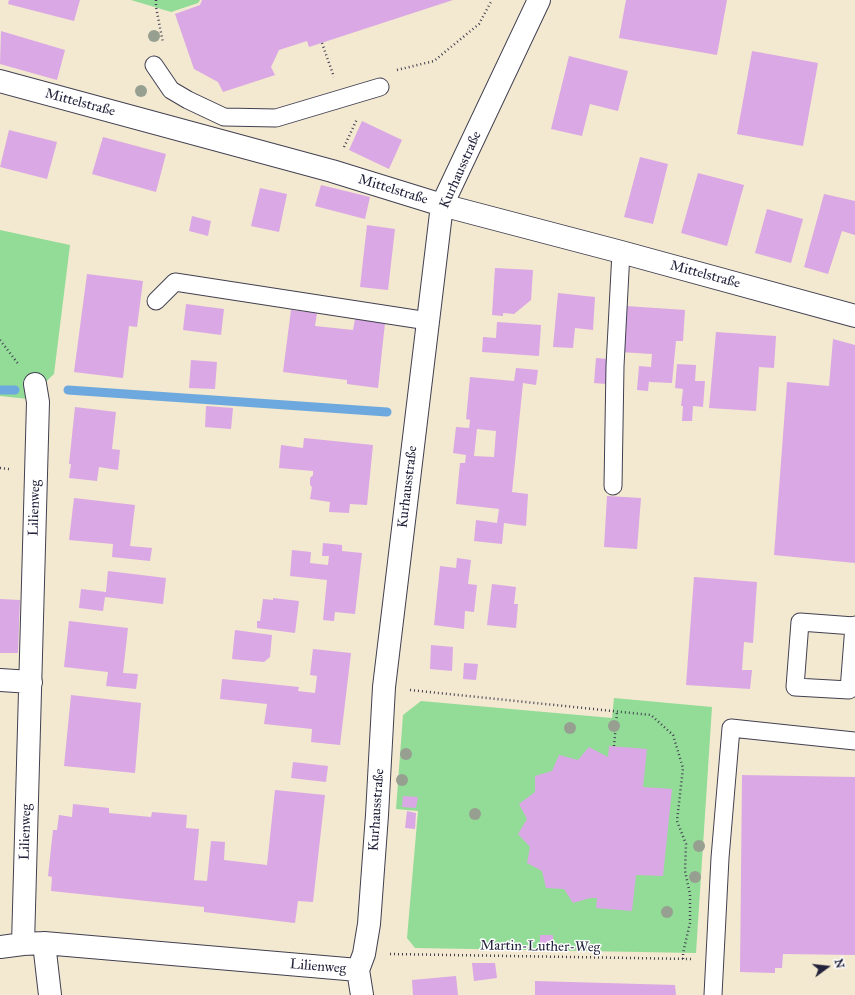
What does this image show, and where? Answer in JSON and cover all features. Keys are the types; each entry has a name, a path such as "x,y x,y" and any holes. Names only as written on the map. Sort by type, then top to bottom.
{"street":[{"name":"Kurhausstraße","path":"362,995 361,962 369,924 384,687 442,205 539,0"},
{"name":"Mittelstraße","path":"0,81 332,171 442,205 855,316"},
{"name":"Lilienweg","path":"36,393 31,682 33,943 361,962"},
{"path":"0,680 31,682"},
{"path":"0,947 33,943 50,995"}],"lane":[{"path":"154,64 171,90 224,117 276,118 380,87"},
{"path":"613,486 615,366 621,252"},
{"path":"156,301 175,282 428,321"},
{"path":"800,622 854,626 849,690 796,687 800,622"},
{"path":"713,993 720,858 731,728 855,741"}],"path":[{"path":"156,0 164,49"},
{"path":"393,71 434,61 479,24 492,0"},
{"path":"322,43 358,117 332,171"},
{"path":"384,687 651,715 673,735 683,768 677,821 686,844 685,871 690,894 690,923 683,959"},
{"path":"614,746 617,712"},
{"name":"Martin-Luther-Weg","path":"361,962 683,959 695,960 714,968"}],"green space":[{"path":"131,0 200,0 198,3 171,12"},
{"path":"0,230 70,245 54,374 28,399 0,396"},
{"path":"614,698 712,707 696,953 415,948 407,938 418,811 396,809 403,715 421,701 612,718"}],"building":[{"path":"9,0 80,0 74,21 8,4"},
{"path":"202,0 453,0 309,47 307,41 279,50 271,67 275,75 223,92 218,82 194,69 175,14 200,5"},
{"path":"626,0 727,0 717,55 619,38"},
{"path":"1,31 65,50 57,80 0,64"},
{"path":"752,51 818,63 803,146 737,134"},
{"path":"569,56 628,71 618,111 590,104 582,136 551,129"},
{"path":"362,121 402,140 389,169 349,150"},
{"path":"9,130 57,142 47,179 0,167"},
{"path":"103,137 166,154 156,192 92,174"},
{"path":"640,157 668,164 653,224 624,217"},
{"path":"698,173 744,185 727,246 681,233"},
{"path":"321,185 370,197 365,219 315,206"},
{"path":"260,188 287,194 279,232 251,226"},
{"path":"824,194 855,201 855,235 842,231 828,274 804,267"},
{"path":"767,209 803,219 791,263 755,253"},
{"path":"192,216 211,221 208,236 189,231"},
{"path":"367,225 395,229 388,290 360,287"},
{"path":"495,268 533,270 531,300 514,314 503,313 503,316 492,315"},
{"path":"87,274 143,281 137,327 129,326 123,378 74,372"},
{"path":"558,293 595,297 593,330 575,328 573,348 553,347"},
{"path":"186,304 224,309 221,335 183,330"},
{"path":"626,306 685,310 683,341 676,341 672,383 649,381 648,391 637,390 639,366 651,367 652,354 619,352"},
{"path":"291,310 317,313 315,326 353,330 355,319 385,323 378,388 347,384 347,380 283,372"},
{"path":"497,322 541,325 539,356 482,352 483,337 496,338"},
{"path":"716,332 776,336 774,368 759,367 756,411 709,408"},
{"path":"833,339 855,345 855,563 774,555 787,382 829,386"},
{"path":"596,358 608,359 606,384 594,383"},
{"path":"191,360 217,362 215,389 189,388"},
{"path":"677,364 696,365 695,381 705,381 703,407 693,406 692,421 682,421 683,406 681,406 683,389 675,388"},
{"path":"516,368 538,370 536,385 523,383 512,492 528,494 526,526 504,523 502,544 474,541 476,520 497,523 499,509 456,504 460,463 465,463 466,455 453,453 456,427 469,428 470,420 466,419 470,377 514,381","holes":["477,429 496,431 494,457 474,456"]},
{"path":"206,406 233,408 231,429 205,427"},
{"path":"75,407 116,412 112,449 120,450 118,470 99,467 97,481 69,478"},
{"path":"304,438 373,445 367,505 350,504 349,513 329,512 330,502 310,499 312,487 310,485 310,478 313,475 313,471 279,468 281,445 303,448"},
{"path":"607,496 641,498 637,549 604,547"},
{"path":"74,498 135,505 130,546 152,548 150,561 112,557 113,544 69,540"},
{"path":"323,543 342,545 342,551 362,553 355,614 335,612 334,621 323,620 327,580 290,576 292,550 311,552 310,563 328,565 329,556 322,556"},
{"path":"457,558 471,560 468,584 477,585 474,612 465,611 464,629 434,625 440,566 456,568"},
{"path":"108,571 166,578 163,604 105,597 103,611 79,608 81,589 106,592"},
{"path":"694,577 757,582 753,643 744,642 742,670 752,670 750,689 686,685"},
{"path":"492,584 516,587 514,604 518,604 516,628 487,625"},
{"path":"273,598 299,601 295,633 257,628 257,621 260,621 263,599 273,600"},
{"path":"0,599 20,600 18,653 0,653"},
{"path":"69,621 128,628 123,673 138,674 136,689 106,686 108,672 64,667"},
{"path":"235,630 272,635 270,657 264,662 232,659"},
{"path":"431,645 453,647 452,671 430,669"},
{"path":"313,649 351,653 340,745 311,742 312,729 264,724 267,704 220,699 222,679 299,687 298,691 315,693 317,676 310,675"},
{"path":"464,663 478,664 476,680 463,679"},
{"path":"71,695 141,703 135,773 64,766"},
{"path":"609,746 647,749 643,787 672,789 663,876 636,875 632,911 596,908 597,898 590,898 573,903 564,889 546,888 542,871 527,863 530,847 518,834 527,819 519,804 535,792 535,776 552,771 559,755 578,760 589,747 608,757"},
{"path":"293,762 328,766 326,782 291,778"},
{"path":"742,775 855,777 855,955 783,954 782,968 775,968 775,973 740,972"},
{"path":"275,790 325,795 313,902 298,901 295,923 204,912 204,907 51,891 52,877 48,876 53,830 57,830 59,815 72,817 73,804 109,808 109,813 151,817 152,812 187,815 186,828 199,829 194,880 207,881 211,841 225,842 224,860 267,865"},
{"path":"403,796 418,797 416,808 402,807"},
{"path":"407,811 416,813 415,829 405,828"},
{"path":"540,935 553,935 553,945 540,944"},
{"path":"472,963 495,963 497,978 474,981"},
{"path":"456,976 458,995 413,995 412,980"},
{"path":"535,981 675,985 676,995 535,995"}],"waterway":[{"path":"0,390 15,390"},
{"path":"68,390 387,412"}]}
